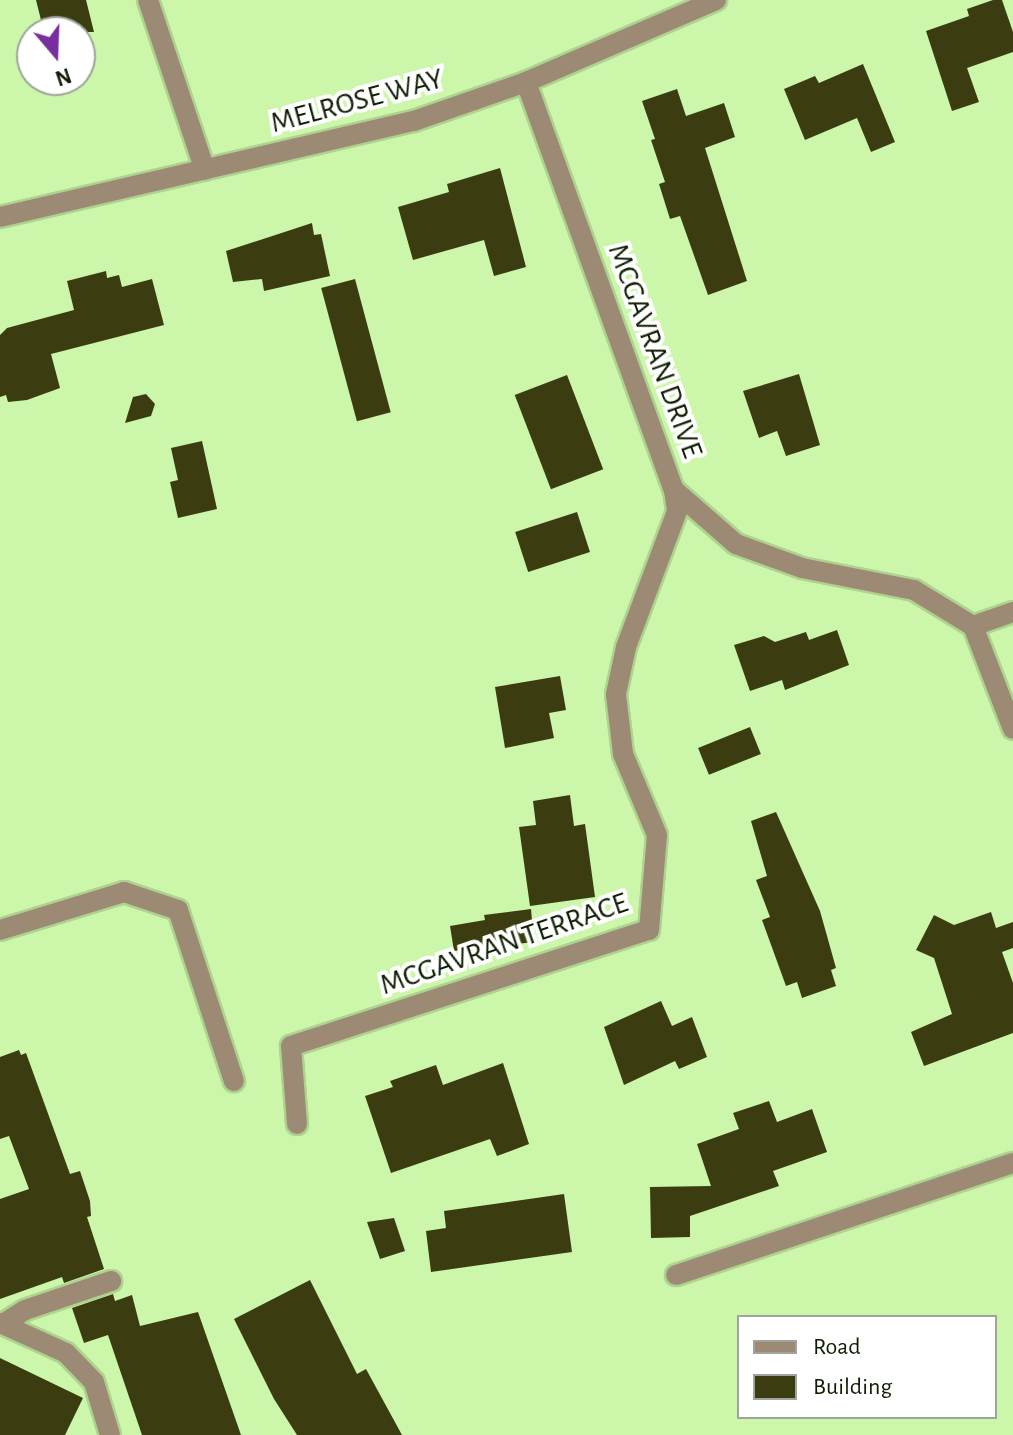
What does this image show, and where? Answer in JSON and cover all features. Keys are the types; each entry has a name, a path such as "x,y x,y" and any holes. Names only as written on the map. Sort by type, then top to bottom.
{"street":[{"path":"148,0 205,170"},
{"name":"MELROSE WAY","path":"0,217 414,121 526,82 708,2"},
{"name":"MCGAVRAN DRIVE","path":"526,82 674,490 736,544 802,568 914,590 973,626"},
{"name":"MCGAVRAN TERRACE","path":"297,1124 291,1046 649,930 657,835 623,754 616,694 626,647 677,511 674,490"},
{"path":"1013,612 973,626 1013,729"},
{"path":"0,930 124,892 178,910 234,1081"},
{"path":"676,1275 1013,1163"},
{"path":"3,1322 25,1310 111,1281"},
{"path":"3,1322 66,1353 94,1382 110,1435"}],"building":[{"path":"36,0 86,0 90,16 40,16"},
{"path":"1002,0 1013,32 1013,52 967,68 979,102 952,111 926,31 969,16 967,9"},
{"path":"863,64 895,142 871,152 857,118 805,140 784,89 815,76 819,83"},
{"path":"677,89 686,116 724,103 735,137 705,148 747,281 708,295 680,216 670,219 659,184 665,182 651,140 655,139 642,101"},
{"path":"500,168 526,267 494,276 484,240 413,260 398,207 449,192 447,184"},
{"path":"312,223 314,235 321,234 330,276 264,291 262,279 233,282 226,251"},
{"path":"106,271 107,278 119,275 122,287 152,279 164,325 51,354 60,388 27,400 8,402 6,395 0,397 0,335 7,328 74,310 67,281"},
{"path":"355,279 391,412 357,421 321,288"},
{"path":"799,374 820,445 786,456 777,431 759,438 743,391"},
{"path":"567,375 603,469 551,489 515,395"},
{"path":"146,394 155,404 151,416 125,423 133,397"},
{"path":"202,441 217,509 178,518 170,482 178,480 171,448"},
{"path":"577,512 590,552 528,572 515,532"},
{"path":"837,630 849,665 785,690 782,680 750,691 734,645 764,636 775,642 806,632 809,640"},
{"path":"560,676 566,710 549,713 554,738 505,748 495,687"},
{"path":"750,727 761,754 709,775 698,748"},
{"path":"570,795 574,826 585,824 595,897 530,906 519,827 536,825 533,801"},
{"path":"776,812 820,911 836,968 831,970 836,986 802,998 797,982 786,986 762,920 770,917 756,880 767,876 751,821"},
{"path":"531,909 534,942 454,951 450,926 485,920 484,915"},
{"path":"991,912 996,928 1013,922 1013,948 1002,952 1013,983 1013,1033 924,1066 911,1032 952,1014 934,958 916,950 934,915 954,925"},
{"path":"661,1001 672,1026 692,1017 707,1057 679,1069 675,1061 624,1085 604,1027"},
{"path":"19,1050 21,1055 26,1053 70,1174 80,1171 90,1201 91,1216 87,1217 104,1269 64,1283 62,1277 0,1299 0,1199 29,1189 9,1136 0,1139 0,1057"},
{"path":"503,1063 529,1144 497,1156 490,1139 391,1173 365,1096 393,1087 390,1081 436,1065 443,1085"},
{"path":"769,1101 777,1122 812,1109 827,1152 773,1171 779,1186 690,1216 690,1237 651,1238 650,1187 711,1186 697,1144 739,1129 733,1113"},
{"path":"564,1194 572,1252 431,1272 426,1231 446,1228 444,1211"},
{"path":"394,1218 405,1251 380,1259 367,1222"},
{"path":"310,1280 357,1374 366,1369 402,1435 297,1435 274,1399 234,1319"},
{"path":"113,1294 115,1301 132,1295 140,1326 198,1312 241,1435 142,1435 108,1335 84,1343 72,1308"},
{"path":"0,1358 83,1398 65,1435 0,1435"}]}
